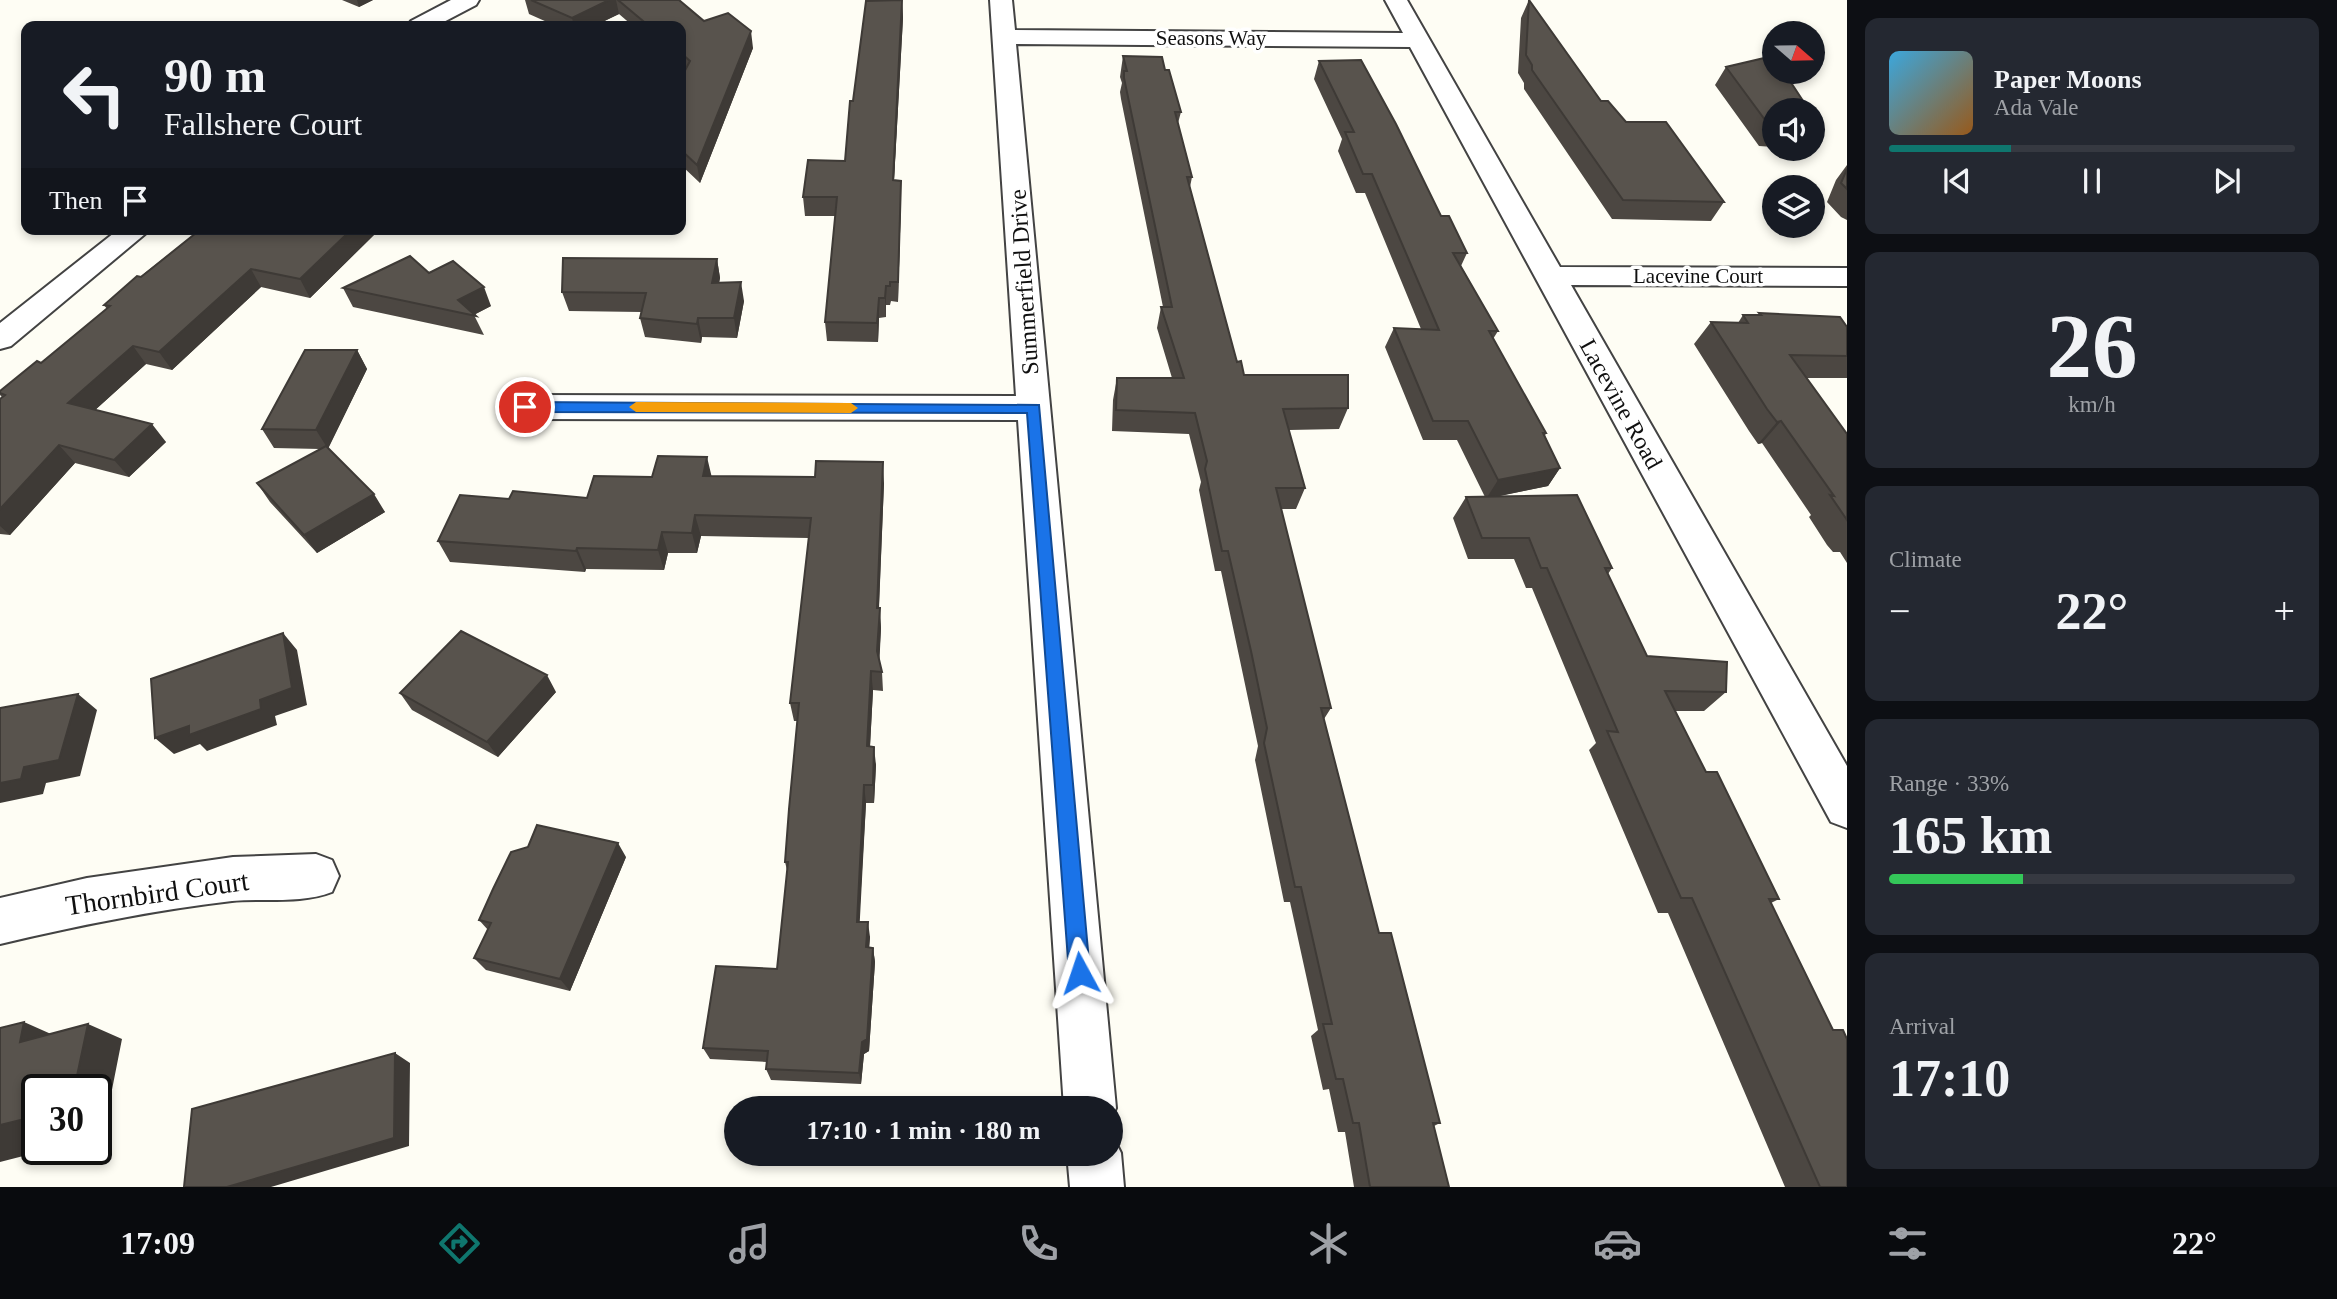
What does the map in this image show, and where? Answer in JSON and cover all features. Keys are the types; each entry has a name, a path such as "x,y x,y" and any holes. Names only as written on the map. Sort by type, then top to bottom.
{"street":[{"path":"428,21 468,0"},
{"name":"Summerfield Drive","path":"1001,0 1089,1096"},
{"name":"Lacevine Road","path":"1396,0 1847,808"},
{"name":"Seasons Way","path":"1005,37 1417,40"},
{"path":"0,339 130,235"},
{"name":"Lacevine Court","path":"1549,276 1847,277"},
{"path":"525,407 1034,408"},
{"name":"Thornbird Court","path":"0,921 87,901 233,879 316,876"},
{"path":"1095,1166 1097,1187"}],"building":[{"path":"531,0 609,0 572,18"},
{"path":"618,0 679,0 704,21 728,13 751,31 697,165 686,155 686,69 690,61 686,57 686,21 643,21"},
{"path":"902,0 893,180 901,181 898,282 890,282 890,286 886,286 885,298 879,298 877,323 825,322 837,197 803,197 808,160 845,161 850,101 853,101 866,1"},
{"path":"1529,0 1601,101 1608,101 1626,122 1666,122 1724,202 1623,200 1532,70 1526,55"},
{"path":"1123,56 1162,57 1165,70 1169,70 1181,112 1175,112 1192,177 1187,177 1237,362 1241,361 1244,375 1348,375 1348,408 1283,409 1305,488 1276,488 1331,708 1321,708 1379,933 1391,933 1440,1123 1433,1123 1449,1187 1370,1187 1359,1123 1353,1123 1343,1079 1336,1079 1323,1024 1332,1024 1301,887 1295,887 1264,743 1267,728 1251,651 1228,551 1222,551 1205,469 1207,461 1195,413 1116,410 1117,378 1184,378 1161,307 1172,307 1124,78 1124,71 1127,71"},
{"path":"1762,59 1762,84 1792,84 1801,98 1762,98 1762,116 1726,67"},
{"path":"1361,60 1441,216 1449,216 1467,253 1453,253 1498,331 1489,331 1546,433 1543,433 1560,468 1498,480 1468,421 1433,421 1394,328 1439,330 1372,174 1363,174 1345,132 1354,132 1319,61"},
{"path":"1847,169 1847,189 1841,183"},
{"path":"194,235 346,235 300,279 251,269 159,352 133,346 68,403 152,424 114,460 59,445 0,509 0,399 5,395 0,391 37,361 41,363 110,306 104,305 137,276 141,277"},
{"path":"410,256 429,273 453,261 484,287 458,300 476,316 343,288"},
{"path":"563,258 717,259 712,283 741,282 734,318 698,318 697,324 640,318 646,293 562,292"},
{"path":"1759,313 1840,317 1847,327 1847,356 1790,355 1847,434 1847,520 1830,495 1834,496 1781,421 1777,422 1767,409 1711,322 1748,323 1743,315 1761,315"},
{"path":"305,350 357,350 316,430 262,429"},
{"path":"326,446 374,494 304,535 257,483"},
{"path":"658,456 707,457 703,476 815,477 816,461 883,462 877,608 880,608 877,651 882,672 871,671 867,746 874,747 873,785 864,785 857,922 868,922 866,947 873,948 867,1039 862,1042 859,1073 766,1069 768,1051 703,1048 716,966 777,969 788,862 785,862 799,703 790,703 811,518 695,515 692,533 662,532 658,550 577,548 576,551 438,541 460,495 509,499 513,491 587,498 594,476 652,477"},
{"path":"1577,495 1612,568 1605,568 1647,656 1727,662 1726,692 1665,691 1706,772 1717,772 1779,899 1769,899 1833,1030 1843,1030 1847,1039 1847,1187 1820,1187 1692,898 1681,898 1607,731 1618,732 1547,568 1541,568 1529,538 1482,538 1466,497"},
{"path":"461,631 547,675 487,742 400,693"},
{"path":"283,633 292,688 260,700 261,709 189,735 189,726 155,738 151,679"},
{"path":"78,694 59,760 24,767 21,779 0,783 0,708"},
{"path":"537,825 618,843 560,979 474,958 491,923 479,920 493,889 511,852 528,847"},
{"path":"24,1022 20,1042 88,1024 77,1074 21,1074 21,1120 0,1125 0,1028"},
{"path":"395,1053 394,1138 227,1187 184,1187 192,1109"}],"slow traffic":[{"path":"636,407 851,408"}],"route":[{"path":"525,407 1034,408 1080,973"}]}
